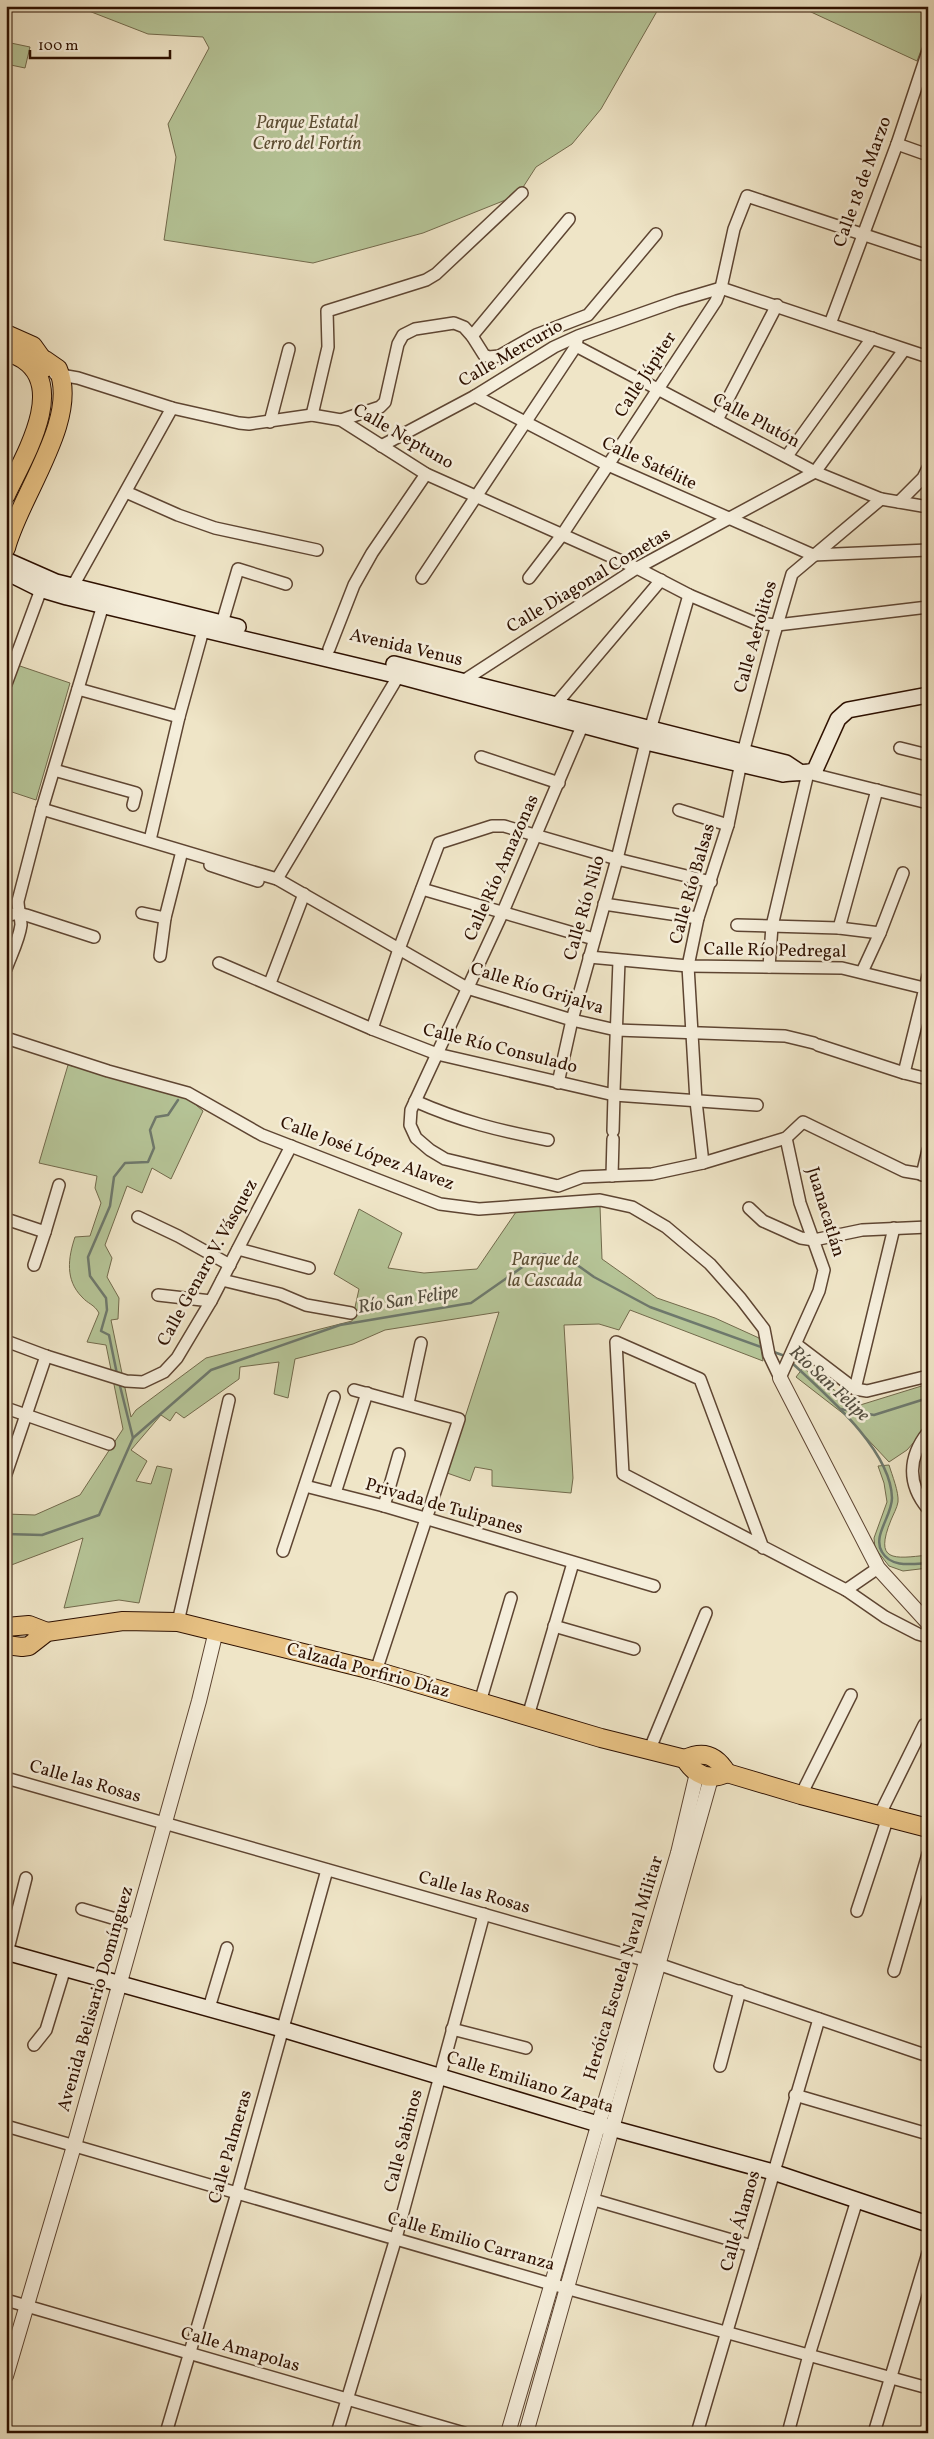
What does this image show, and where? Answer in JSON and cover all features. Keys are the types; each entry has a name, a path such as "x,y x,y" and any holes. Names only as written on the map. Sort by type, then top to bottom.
{"main road":[{"path":"6,334 33,346 52,369 63,388 62,408 57,429 15,519 6,548"},
{"path":"6,352 52,369"},
{"path":"6,495 42,415 43,396 39,377 34,368 24,359"},
{"path":"6,516 51,420 55,400 52,369"},
{"name":"Avenida Venus","path":"6,560 43,583"},
{"name":"Avenida Venus","path":"6,572 70,592 402,671 741,759 786,763 803,772"},
{"name":"Avenida Venus","path":"70,592 102,606 204,624"},
{"name":"Avenida Venus","path":"221,628 330,649 402,671 463,681 551,710"},
{"path":"803,772 816,768 838,718 844,712 856,707 928,695"},
{"name":"Calzada Porfirio Díaz","path":"6,1627 29,1625 47,1632 123,1621 178,1622 376,1671 649,1751 685,1759"},
{"name":"Calzada Porfirio Díaz","path":"6,1645 14,1647 29,1646 47,1632"},
{"path":"685,1759 698,1754 708,1755 718,1760 712,1775"},
{"path":"685,1759 712,1775 801,1795 928,1828"},
{"name":"Calle Emiliano Zapata","path":"7,1952 209,2008 604,2125 773,2172 928,2224"}],"street":[{"name":"Calle 18 de Marzo","path":"830,324 897,144 928,51"},
{"path":"897,144 928,155"},
{"path":"312,415 328,347 327,311 426,280 436,274 522,193"},
{"name":"Calle Júpiter","path":"530,578 562,535 716,301 721,288 731,237 747,196 862,235"},
{"path":"472,336 570,219"},
{"path":"340,420 380,407 385,402 398,344 404,335 415,329 454,323 464,327 484,355 499,356 536,335 588,315 656,234"},
{"path":"862,235 928,256"},
{"path":"721,288 777,305 928,357"},
{"name":"Calle Mercurio","path":"382,446 475,396 554,348 721,288"},
{"path":"717,420 777,305"},
{"path":"787,456 872,338"},
{"path":"422,578 577,341"},
{"name":"Calle Plutón","path":"577,341 657,388 815,472 881,499 928,507"},
{"path":"270,422 289,349"},
{"path":"815,472 904,350"},
{"name":"Calle Neptuno","path":"52,369 172,408 238,423 270,422 312,415 340,420 426,474 637,568 689,595 755,623 777,625 928,608"},
{"name":"Calle Satélite","path":"475,396 608,465 729,520 813,555"},
{"path":"70,592 172,408"},
{"path":"899,502 923,478 928,468"},
{"name":"Calle Diagonal Cometas","path":"463,681 637,568 815,472"},
{"path":"330,649 354,585 372,553 426,474"},
{"path":"126,492 178,515 215,528 317,550"},
{"name":"Calle Aerolitos","path":"741,759 792,574 881,499"},
{"path":"813,555 928,550"},
{"path":"221,628 238,569 286,584"},
{"path":"551,710 662,580"},
{"path":"6,684 43,583"},
{"name":"Calle Río Nilo","path":"558,1083 572,1020 617,859 648,736 689,595"},
{"path":"12,915 18,901 42,809 102,606"},
{"path":"150,840 179,717 204,624"},
{"path":"277,879 402,671"},
{"path":"78,689 179,717"},
{"name":"Calle Río Amazonas","path":"558,1186 445,1158 430,1150 416,1138 409,1118 415,1101 502,914 585,719"},
{"path":"900,748 928,755"},
{"path":"481,757 559,782"},
{"name":"Calle Río Balsas","path":"703,1164 690,1034 688,966 698,918 728,825 741,759"},
{"path":"54,770 136,793 133,805"},
{"path":"769,967 772,926 803,772 928,803"},
{"path":"839,928 877,790"},
{"path":"42,809 127,833 133,840 258,882"},
{"path":"679,810 728,825"},
{"path":"372,1029 399,949 439,843 492,826 504,826 617,859 711,882"},
{"name":"Calle Río Grijalva","path":"127,833 277,879 467,988 572,1020 616,1030 785,1036 816,1044 904,1074 928,1079"},
{"path":"160,956 165,918 181,855"},
{"path":"862,972 880,933 903,873"},
{"path":"422,889 594,940"},
{"path":"270,983 304,894"},
{"path":"604,904 698,918"},
{"path":"142,913 165,918"},
{"path":"12,915 94,937"},
{"path":"6,969 21,926 12,915"},
{"path":"737,925 839,928 880,933"},
{"name":"Calle Río Pedregal","path":"589,957 688,966 842,968 926,989"},
{"path":"612,1176 620,961"},
{"name":"Calle Río Consulado","path":"220,963 270,983 372,1029 437,1054 558,1083 614,1093 757,1105"},
{"path":"904,1074 928,976"},
{"name":"Calle José López Alavez","path":"6,1038 108,1072 188,1093 262,1135 453,1207 479,1209 609,1200 632,1207 666,1227 710,1264 764,1329 769,1355 785,1367 878,1568 928,1623"},
{"path":"415,1101 460,1120 492,1129 548,1140"},
{"path":"561,1203 558,1186 582,1177 652,1174 703,1164 786,1138 803,1122 904,1170 925,1175 928,1150"},
{"name":"Juanacatlán","path":"785,1367 819,1292 824,1270 800,1203 786,1138"},
{"name":"Calle Genaro V. Vásquez","path":"6,1341 112,1378 126,1381 143,1382 164,1372 177,1358 211,1301 291,1146"},
{"path":"34,1265 59,1185"},
{"path":"749,1208 763,1221 801,1238 814,1240 862,1230 928,1227"},
{"path":"138,1217 178,1236 230,1265"},
{"path":"6,1219 45,1232"},
{"path":"855,1389 894,1228"},
{"path":"238,1249 309,1268"},
{"path":"222,1280 280,1294 306,1305 351,1312"},
{"path":"158,1295 211,1301"},
{"path":"763,1548 700,1379 616,1342 624,1474 763,1548 846,1590 885,1616 918,1634 928,1637"},
{"path":"408,1403 421,1343"},
{"path":"796,1344 855,1389 867,1391 928,1376"},
{"path":"6,1474 46,1356"},
{"path":"354,1390 408,1403 458,1419 376,1671"},
{"path":"336,1494 367,1393"},
{"path":"283,1551 334,1397"},
{"path":"178,1622 229,1400"},
{"path":"6,1408 109,1444"},
{"path":"928,1432 919,1443 912,1464 914,1485 928,1509"},
{"path":"384,1506 399,1454"},
{"name":"Privada de Tulipanes","path":"305,1486 384,1506 654,1586"},
{"path":"528,1716 573,1563"},
{"path":"846,1590 878,1568"},
{"path":"480,1702 512,1598"},
{"path":"649,1751 706,1613"},
{"path":"554,1626 634,1649"},
{"name":"Avenida Belisario Domínguez","path":"6,2376 74,2146 165,1823 216,1631"},
{"path":"801,1795 851,1695"},
{"path":"858,1911 884,1816 924,1725"},
{"name":"Heróica Escuela Naval Militar","path":"508,2433 552,2284 604,2125 712,1775"},
{"name":"Calle las Rosas","path":"6,1778 653,1962 928,2056"},
{"path":"894,1971 928,1854"},
{"name":"Calle Palmeras","path":"166,2433 237,2192 328,1870"},
{"path":"7,1952 26,1878"},
{"path":"82,1909 136,1925"},
{"name":"Calle Sabinos","path":"337,2433 396,2238 484,1914"},
{"path":"209,2008 227,1948"},
{"path":"34,2046 46,2030 65,1968"},
{"path":"720,2066 740,1991"},
{"name":"Calle Álamos","path":"697,2433 795,2095 819,2019"},
{"path":"452,2029 526,2048"},
{"path":"795,2095 928,2134"},
{"name":"Heróica Escuela Naval Militar","path":"526,2433 591,2199 604,2125"},
{"name":"Calle Emilio Carranza","path":"6,2126 566,2288 928,2388"},
{"path":"591,2199 752,2246"},
{"path":"788,2433 809,2355 857,2200"},
{"path":"874,2433 928,2253"},
{"name":"Calle Amapolas","path":"6,2300 464,2433"}],"green space":[{"name":"Parque Estatal Cerro del Fortín","path":"76,6 660,6 601,109 572,144 536,167 518,195 423,233 313,263 164,240 176,157 168,124 209,48 203,37 148,34"},
{"path":"798,6 928,6 928,47 923,45 917,61"},
{"path":"6,42 30,47 25,68 6,64"},
{"path":"17,665 70,683 36,800 6,790 6,698"},
{"name":"Parque de la Cascada","path":"68,1065 181,1092 203,1111 171,1179 152,1168 142,1193 127,1186 105,1245 112,1258 107,1277 119,1298 118,1319 111,1320 131,1417 136,1410 206,1358 352,1321 359,1289 334,1274 359,1209 402,1233 388,1268 424,1273 477,1269 516,1212 600,1206 602,1259 657,1298 715,1318 759,1338 763,1361 630,1310 619,1330 599,1324 564,1325 573,1478 571,1493 492,1486 492,1470 475,1467 470,1481 447,1473 499,1312 385,1330 353,1344 295,1359 288,1398 274,1394 279,1362 240,1367 239,1379 184,1418 176,1412 170,1421 161,1415 131,1450 147,1461 136,1481 151,1484 157,1466 172,1469 139,1603 119,1600 64,1608 83,1538 6,1567 6,1514 35,1515 80,1495 123,1429 106,1345 87,1342 99,1313 84,1299 70,1276 71,1253 75,1237 90,1236 101,1203 95,1188 97,1176 39,1163"},
{"path":"803,1368 857,1406 928,1384 928,1426 907,1450 889,1462 845,1415 796,1377"},
{"path":"889,1465 898,1502 886,1534 886,1551 896,1557 928,1555 928,1568 903,1571 889,1566 875,1548 874,1538 887,1502 884,1483 878,1466"}],"waterway":[{"path":"117,1374 109,1335 101,1331 107,1310 106,1298 90,1276 88,1257 110,1206 114,1177 125,1163 148,1162 154,1148 150,1130 156,1117 168,1115 178,1100"},
{"name":"Río San Felipe","path":"6,1534 42,1535 99,1515 133,1438 211,1370 340,1325 471,1303 541,1254 566,1257 594,1277 650,1307 764,1348"},
{"name":"Río San Felipe","path":"771,1351 785,1356"},
{"name":"Río San Felipe","path":"791,1362 854,1423 880,1460 889,1479 892,1498 879,1539 882,1552 891,1561 896,1563 928,1563"},
{"path":"119,1382 133,1438"},
{"path":"841,1409 874,1415 928,1398"}]}
